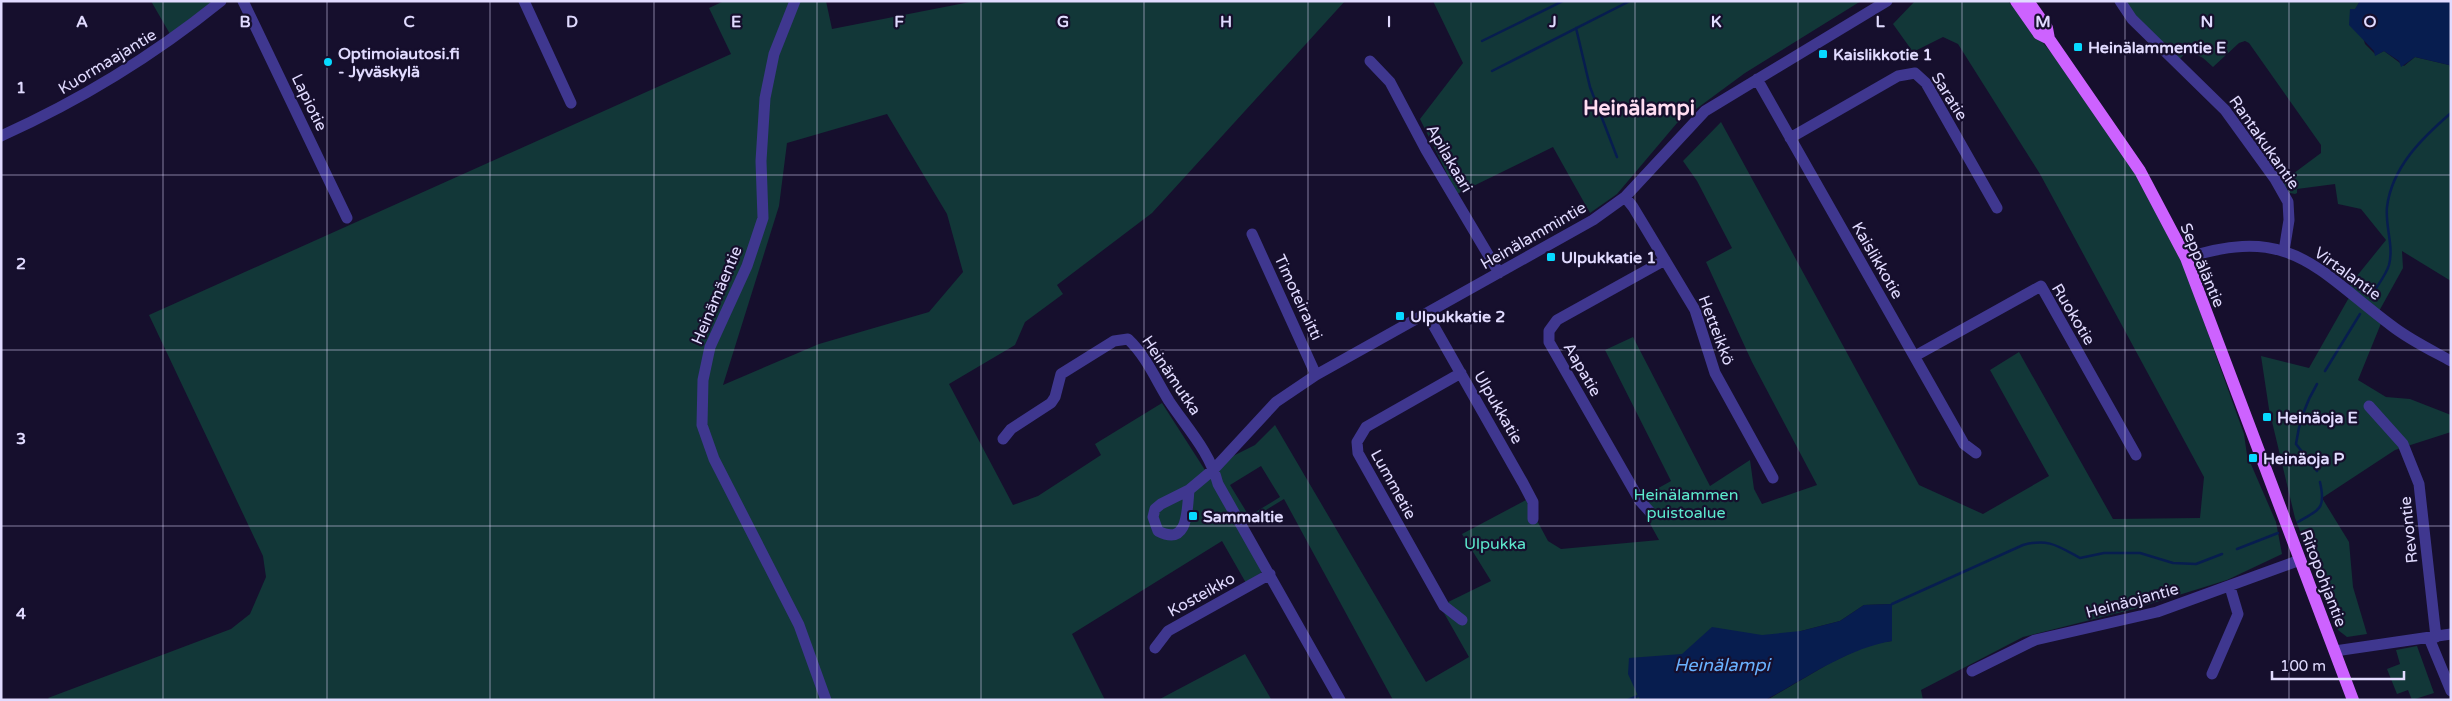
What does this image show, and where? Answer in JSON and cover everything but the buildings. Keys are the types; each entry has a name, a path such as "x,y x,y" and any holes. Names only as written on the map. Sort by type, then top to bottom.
{"main road":[{"name":"Seppäläntie","path":"2016,1 2039,34 2049,39 2140,171 2186,258 2286,524"},
{"name":"Seppäläntie","path":"2028,1 2048,28 2049,39"},
{"name":"Ritopohjantie","path":"2286,524 2353,700"}],"street":[{"name":"Kuormaajantie","path":"1,136 106,84 173,39 221,1"},
{"name":"Lapiotie","path":"243,1 347,218"},
{"path":"524,1 571,103"},
{"name":"Heinämäentie","path":"795,1 774,54 765,98 761,152 763,218 747,266 710,347 703,380 702,425 714,459 799,625 826,700"},
{"name":"Heinälammintie","path":"1189,490 1214,469 1276,402 1316,375 1593,220 1625,197 1705,111 1887,1"},
{"name":"Rantakukantie","path":"2120,1 2132,19 2226,110 2275,179 2288,202 2289,220 2284,251"},
{"name":"Apilakaari","path":"1370,61 1390,82 1426,150 1499,273"},
{"name":"Saratie","path":"1790,138 1898,76 1915,73 1926,83 1997,208"},
{"name":"Kaislikkotie","path":"1757,79 1964,444 1976,452"},
{"name":"Hetteikkö","path":"1625,197 1633,207 1695,310 1715,373 1773,478"},
{"name":"Timoteiraitti","path":"1252,234 1316,375"},
{"name":"Virtalantie","path":"2186,258 2237,246 2284,251 2313,263 2397,330 2451,361"},
{"name":"Aapatie","path":"1651,512 1640,501 1549,342 1549,331 1557,320 1665,260"},
{"name":"Ruokotie","path":"1915,356 2041,286 2136,455"},
{"name":"Ulpukkatie","path":"1426,314 1533,502 1533,519"},
{"name":"Heinämutka","path":"1003,439 1012,429 1051,403 1055,397 1061,374 1114,341 1128,339 1137,348 1214,469"},
{"name":"Lummetie","path":"1461,373 1366,427 1357,442 1358,453 1444,606 1462,620"},
{"name":"Revontie","path":"2369,406 2403,444 2419,484 2433,637 2451,691"},
{"path":"1214,469 1218,484 1340,700"},
{"name":"Heinäojantie","path":"1972,671 2035,640 2157,612 2230,588 2300,560"},
{"name":"Kosteikko","path":"1155,648 1168,631 1270,574"},
{"path":"2212,674 2238,614 2230,588"},
{"path":"2335,651 2451,634"}],"green space":[{"path":"151,1 213,1 170,34"},
{"path":"724,1 826,1 832,29 975,1 1345,1 1152,213 1057,285 1063,294 1025,322 1015,345 949,384 1013,505 1038,496 1101,455 1095,444 1162,403 1205,470 1255,445 1275,425 1426,682 1469,657 1440,606 1491,581 1462,534 1526,500 1548,541 1561,549 1659,540 1637,500 1671,481 1605,350 1633,337 1710,486 1750,460 1754,489 1762,504 1817,485 1752,362 1706,262 1732,248 1697,181 1683,161 1721,122 1919,485 1983,514 2049,476 1990,370 2019,352 2113,519 2200,518 2204,477 2040,174 1958,44 1943,37 1913,52 1893,24 1915,1 2008,1 2069,74 2121,148 2163,219 2186,272 2244,434 2247,455 2276,522 2282,554 2227,580 2134,609 2023,637 1921,690 1923,700 1767,700 1830,663 1870,644 1892,641 1892,604 1864,605 1840,621 1801,631 1722,700 1393,700 1284,499 1240,526 1265,570 1246,583 1222,541 1072,634 1105,700 50,700 48,698 231,629 250,614 266,577 263,556 149,315 731,54 709,8","holes":["887,114 947,214 963,272 929,312 819,344 723,385 779,206 787,143","1261,466 1280,497 1249,516 1230,485"]},
{"path":"1433,1 1861,1 1745,73 1677,123 1617,194 1590,213 1553,147 1457,194 1420,119 1463,63"},
{"path":"2125,1 2360,1 2355,10 2365,44 2376,55 2384,51 2404,66 2415,57 2449,65 2451,69 2451,281 2402,251 2403,268 2378,313 2348,287 2386,240 2361,209 2338,204 2335,184 2297,189 2295,194 2290,193 2282,182 2321,153 2321,145 2249,43 2245,41 2239,43 2213,67 2203,58 2192,52 2185,53 2180,59 2135,16"},
{"path":"2351,294 2382,321 2358,380 2386,397 2410,399 2451,415 2451,432 2395,450 2322,498 2349,542 2353,587 2367,634 2347,637 2338,630 2295,518 2269,409 2261,356 2309,368"},
{"path":"2417,646 2434,693 2412,700 2408,690 2397,694 2387,669 2400,664 2396,650"},
{"path":"1245,654 1271,699 1158,700"}],"water":[{"path":"2360,1 2451,1 2451,69 2449,65 2415,57 2401,67 2399,61 2384,51 2375,56 2374,51 2349,25 2350,9 2355,9"},
{"name":"Heinälampi","path":"1892,604 1892,641 1859,650 1843,657 1767,699 1640,700 1628,674 1629,658 1682,654 1712,627 1762,635 1801,631 1840,621 1864,605"}],"waterway":[{"path":"1482,41 1563,1"},
{"path":"1492,71 1630,1"},
{"path":"1576,28 1590,87 1617,157"},
{"path":"2372,295 2384,277 2389,265 2391,251 2387,207 2395,179 2419,143 2451,113"},
{"path":"2325,371 2360,314"},
{"path":"2317,384 2303,413 2296,444 2317,471"},
{"path":"2298,522 2320,507 2322,498 2320,482"},
{"path":"2237,549 2278,533"},
{"path":"1892,604 2023,545 2032,543 2053,544 2080,558 2104,553 2140,553 2173,563 2196,564 2222,554"},
{"path":"1628,700 1638,696"}],"place":[{"name":"Heinälammentie E","path":"2078,47"},
{"name":"Kaislikkotie 1","path":"1823,54"},
{"name":"Optimoiautosi.fi - Jyväskylä","path":"328,62"},
{"name":"Ulpukkatie 1","path":"1551,257"},
{"name":"Ulpukkatie 2","path":"1400,316"},
{"name":"Heinäoja E","path":"2267,417"},
{"name":"Heinäoja P","path":"2253,458"},
{"name":"Sammaltie","path":"1193,516"}],"district":[{"name":"Heinälampi","path":"1639,108"}],"park label":[{"name":"Heinälammen puistoalue","path":"1686,503"},
{"name":"Ulpukka","path":"1495,543"}]}
